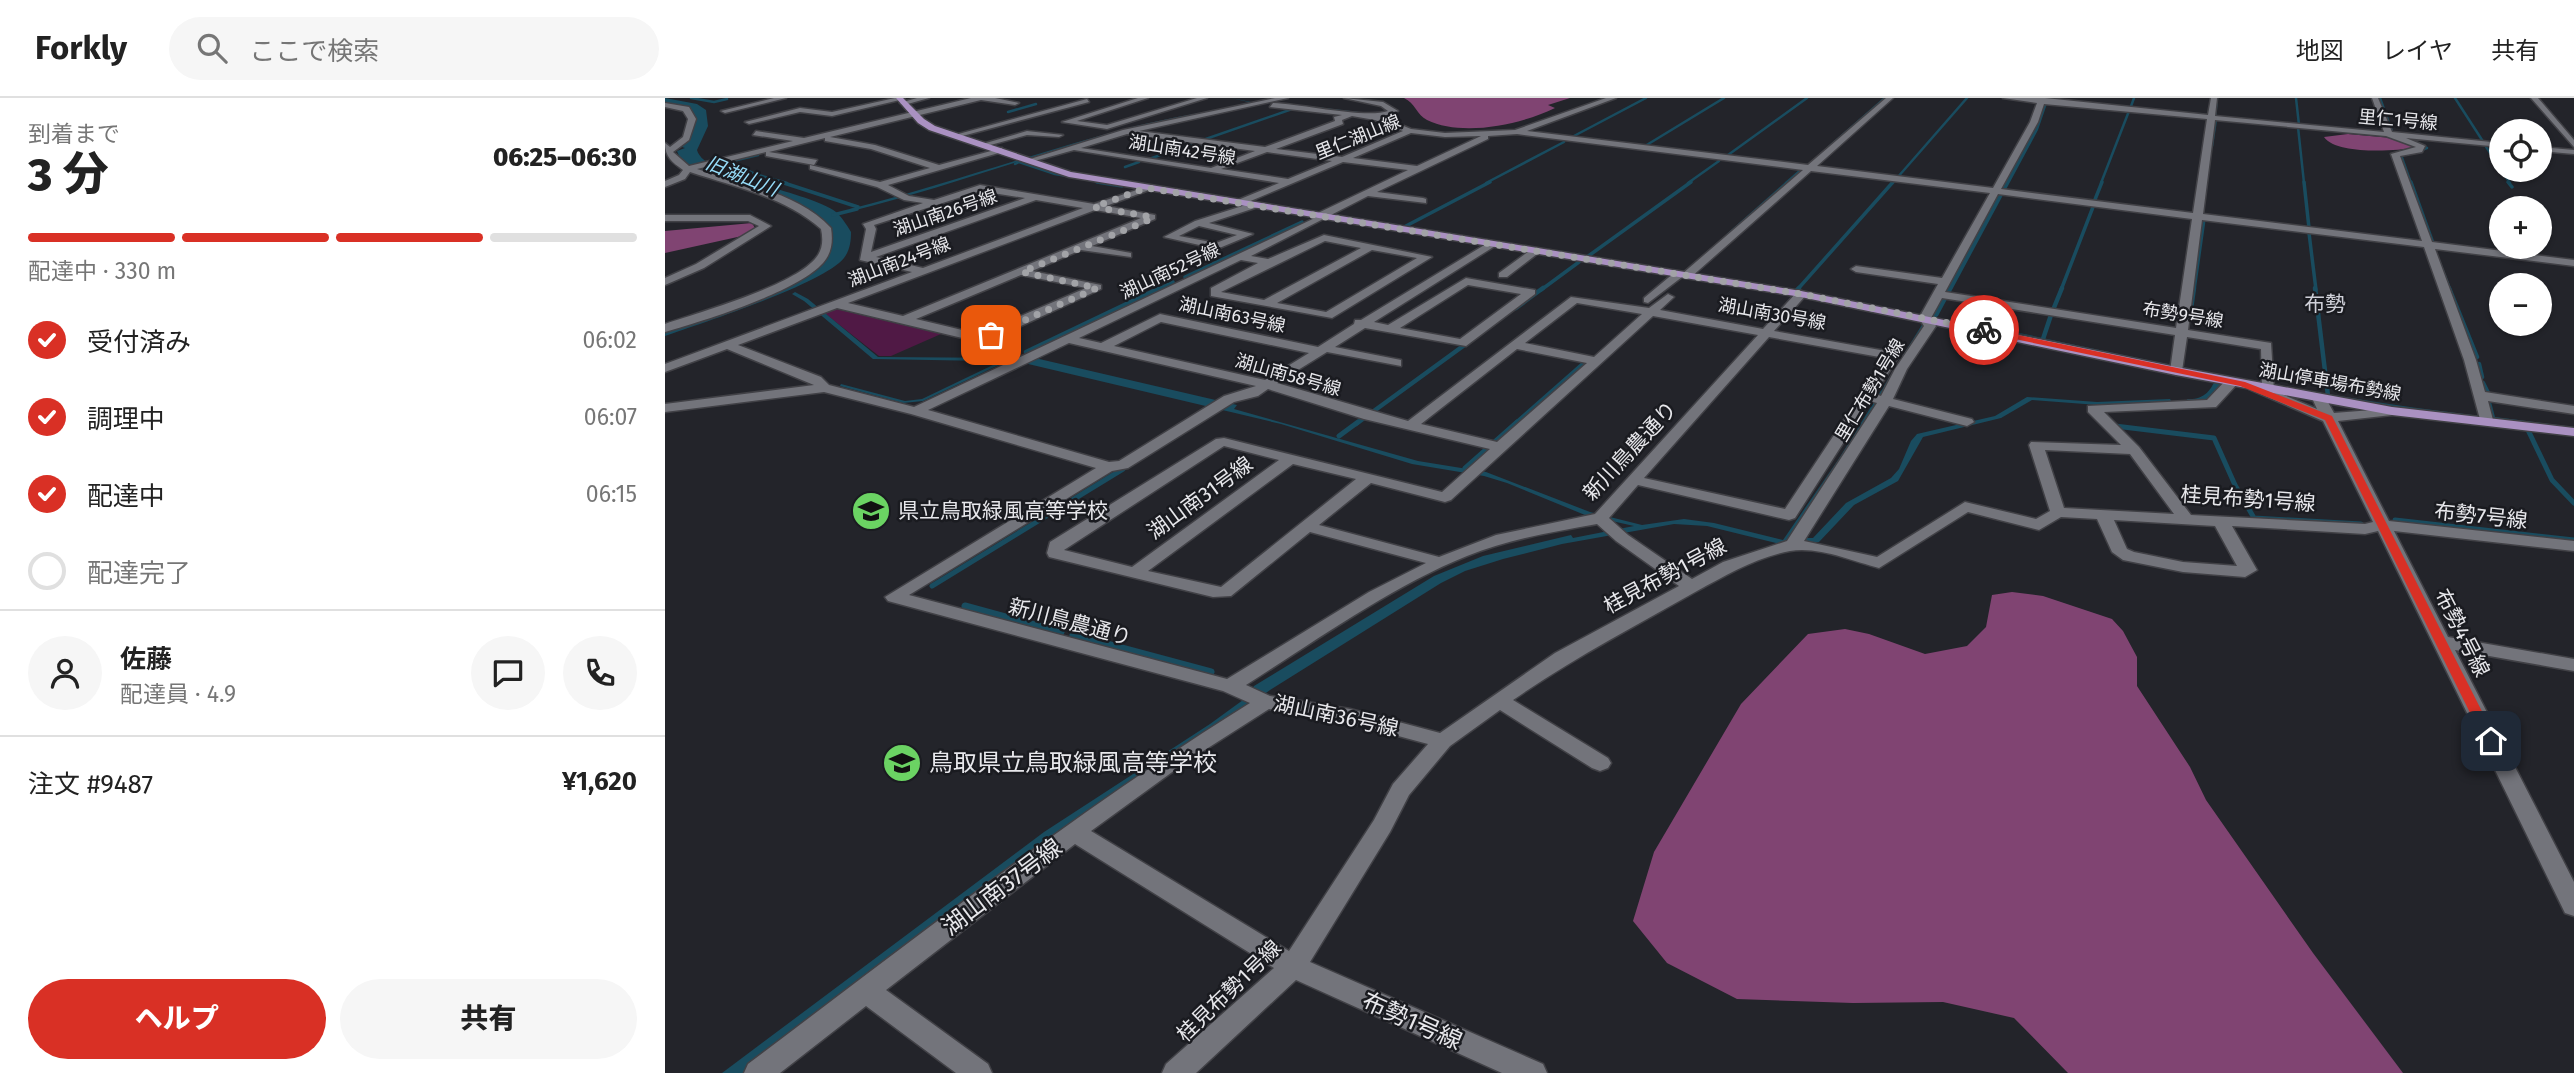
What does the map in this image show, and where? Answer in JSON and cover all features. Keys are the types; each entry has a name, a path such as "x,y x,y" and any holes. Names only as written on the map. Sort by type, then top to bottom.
{"main road":[{"name":"湖山停車場布勢線","path":"901,100 932,128 1069,174 1801,294 2176,371 2392,411 2574,432"}],"street":[{"path":"725,111 761,103 783,102 804,110 832,114 901,100 928,98 961,103"},
{"path":"665,184 682,177 691,169 980,98 1015,103"},
{"path":"1065,98 1198,116"},
{"path":"1145,98 1066,122 1107,127 1204,98"},
{"path":"1031,160 1126,132 1285,98"},
{"path":"1347,98 1383,104 1394,111 1377,118"},
{"name":"里仁湖山線","path":"1241,202 1410,131 1437,135 1518,132 1613,98"},
{"path":"1369,477 1225,592 1213,592 1055,553 1056,546 1216,443 1224,442 1369,477 1445,497 1596,361 1682,275 1811,168 1890,98"},
{"path":"2006,98 2042,100"},
{"path":"2176,371 2214,98"},
{"path":"2375,98 2389,135 2421,146 2420,150 2395,154 2470,360 2486,420"},
{"path":"2534,98 2574,145"},
{"path":"740,100 761,103"},
{"name":"里仁1号線","path":"2042,100 2489,144"},
{"name":"里仁布勢1号線","path":"1792,546 1930,326 1925,318 1996,191 2042,100"},
{"path":"955,136 985,125 1087,101"},
{"path":"1263,104 1354,113 1377,118 1410,131"},
{"path":"665,105 686,109 692,119 683,145 668,147 674,159 691,169 804,209 826,228 828,244 817,263 795,277 665,328"},
{"path":"770,123 751,121 804,110"},
{"path":"1211,170 1340,122 1337,119 1354,113"},
{"path":"831,124 858,128"},
{"path":"985,125 1013,129"},
{"path":"756,132 807,141"},
{"path":"1126,132 1419,169"},
{"path":"1518,132 2574,263"},
{"path":"983,145 1027,133 1059,135"},
{"name":"湖山南52号線","path":"916,411 1240,257 1490,134"},
{"path":"820,138 872,147 940,168"},
{"name":"湖山南42号線","path":"1070,148 1289,182"},
{"path":"880,186 999,150"},
{"path":"2552,150 2574,152"},
{"path":"762,152 814,164 905,197 935,202"},
{"path":"904,320 1152,217 980,188 869,224 871,229 864,258 924,271"},
{"name":"湖山南24号線","path":"665,368 1146,188"},
{"path":"1367,193 1423,201"},
{"name":"湖山南26号線","path":"864,258 1035,198"},
{"path":"1198,223 1248,234 1217,246 1169,237 1198,223 1255,205"},
{"path":"665,218 750,218 766,226 720,254 665,282"},
{"path":"1328,316 1427,257 1324,238 1215,290 1215,294 1363,324 1389,329 1462,343 1531,292 1466,281 1389,329"},
{"path":"665,408 824,388 916,411 1108,467 1123,465 1229,399 1252,393 1491,244"},
{"path":"1266,304 1372,246"},
{"path":"1081,247 1127,255"},
{"path":"1503,275 1537,251"},
{"path":"1240,257 1269,262"},
{"name":"布勢9号線","path":"1856,269 2051,312 2267,346 2269,389"},
{"path":"1480,271 1540,281"},
{"path":"836,304 979,338 1097,288 1022,272"},
{"name":"新川鳥農通り","path":"1108,467 894,597 1230,686 1375,596 1459,553 1502,538 1600,518 1801,294"},
{"path":"1644,311 1668,297"},
{"name":"湖山南30号線","path":"1410,426 1575,299 1893,356 1789,514 1634,480"},
{"name":"湖山南63号線","path":"1102,347 1160,318 1396,363"},
{"name":"湖山南58号線","path":"1067,339 1266,384 1369,416 1499,447"},
{"path":"729,345 816,380 824,388"},
{"path":"1515,345 1596,361"},
{"path":"2185,517 2134,450 2093,409 2211,404 2237,383 2329,418 2392,411"},
{"path":"2478,395 2574,410"},
{"path":"1868,396 1967,422"},
{"name":"布勢4号線","path":"2319,398 2574,906"},
{"path":"2058,512 2036,445 2134,450"},
{"name":"湖山南31号線","path":"1134,573 1291,458"},
{"name":"桂見布勢1号線","path":"1176,1073 1293,967 1401,790 1443,741 1562,657 1729,566 1792,546 1817,546 1879,564 1965,507 2039,525 2058,512 2365,529 2383,525"},
{"path":"2103,514 2120,552 2129,556 2183,567 2245,572 2248,570 2220,520"},
{"path":"1600,518 1622,538 1692,587"},
{"name":"布勢7号線","path":"2383,525 2574,546"},
{"path":"1307,527 1440,562"},
{"path":"2440,641 2574,665"},
{"name":"湖山南36号線","path":"1230,686 1266,702 1350,716 1443,741"},
{"path":"1499,700 1600,763"},
{"path":"1074,832 1179,757 1266,702"},
{"name":"湖山南37号線","path":"758,1073 1074,832 1293,967"},
{"name":"布勢1号線","path":"1293,967 1533,1073"},
{"path":"867,991 978,1073"}],"shaded area":[{"path":"1404,98 1570,98 1548,105 1555,108 1541,114 1508,124 1457,128 1427,120"},
{"path":"2348,134 2392,138 2414,145 2414,148 2380,151 2353,149 2331,143 2324,137"},
{"path":"752,223 755,228 742,236 665,253 665,231"},
{"path":"836,309 941,334 891,356 879,356 823,312"},
{"path":"2012,592 2043,596 2112,619 2123,631 2137,657 2137,686 2190,767 2206,800 2313,953 2403,1073 2068,1073 2014,1018 1943,1002 1853,1003 1737,999 1667,963 1633,921 1654,852 1741,704 1808,634 1845,629 1869,634 1925,654 1967,646 1986,627 1992,595"}],"water":[{"path":"665,98 697,104 706,110 708,126 697,150 704,160 718,169 804,197 838,213 851,232 850,245 844,258 832,268 788,291 665,336 665,329 746,299 822,263 830,228 799,204 681,161 677,151 685,148 682,147 694,129 694,116 689,109 665,104"},
{"path":"1231,98 1261,104 1103,137 903,197 852,211 850,209 1132,127 1253,103"},
{"path":"2046,98 2049,98 2038,130 1938,316 1928,324 1799,538 1813,538 1846,503 1891,478 1899,469 1911,441 1917,434 1995,416 2027,397 2097,402 2170,399 2172,402 2098,405 2032,400 2001,418 1923,437 1898,481 1854,505 1819,542 1776,543 1707,526 1674,524 1562,544 1465,571 1441,583 1270,690 749,1073 722,1073 1044,832 1210,724 1243,700 1254,686 1434,576 1483,556 1571,535 1573,538 1634,526 1585,515 1484,476 1412,464 1281,424 1024,363 1001,364 923,401 903,403 840,386 841,384 905,401 922,399 995,364 988,361 873,359 792,294 795,292 808,299 878,357 1035,358 1237,405 1234,409 1418,461 1486,472 1590,512 1642,525 1684,519 1714,523 1783,540 1838,460 1923,323 1934,314 2035,128"},
{"path":"1947,318 2285,387 2422,409 2490,417 2486,398 2490,398 2495,417 2574,429 2379,406 2226,378 2209,400 2188,402 2187,399 2206,394 2217,376"}],"waterway":[{"path":"691,98 714,102 727,99"},
{"path":"1572,137 1646,98"},
{"path":"1645,146 1724,98"},
{"path":"1728,155 1807,98"},
{"path":"1829,147 1885,98"},
{"path":"1897,178 1967,98"},
{"path":"2130,109 2134,98"},
{"path":"2215,117 2217,98"},
{"path":"2296,98 2299,125"},
{"path":"2380,98 2393,134"},
{"path":"2455,98 2484,143"},
{"path":"1008,112 1036,104"},
{"path":"1288,105 1357,113"},
{"path":"1200,141 1298,107"},
{"path":"2101,183 2129,111"},
{"path":"2212,146 2216,119"},
{"path":"2298,127 2304,183"},
{"path":"1414,133 1443,136"},
{"path":"2408,140 2427,148 2416,152"},
{"path":"1178,141 1202,144"},
{"path":"1486,183 1564,142"},
{"path":"1149,159 1193,144"},
{"path":"2485,145 2510,183"},
{"path":"1343,157 1359,150"},
{"path":"2405,153 2401,155 2411,183"},
{"name":"旧湖山川","path":"758,155 729,162 755,174 787,183"},
{"path":"1688,183 1719,161"},
{"path":"1015,164 1019,162 1055,174 1107,183"},
{"path":"1125,167 1139,162"},
{"path":"1786,183 1802,169"},
{"name":"旧湖山川","path":"781,182 858,207"},
{"path":"1097,182 1122,186"},
{"path":"1404,227 1490,182"},
{"path":"1587,257 1691,182"},
{"path":"1728,235 1788,182"},
{"path":"1799,288 1797,290 1893,182"},
{"path":"2094,202 2102,182"},
{"path":"2304,182 2309,228"},
{"path":"2411,182 2433,243"},
{"path":"2508,182 2512,187"},
{"path":"2061,290 2093,207"},
{"path":"833,215 857,209"},
{"path":"2194,290 2204,219"},
{"path":"1185,277 1302,222"},
{"path":"2309,233 2316,290"},
{"path":"2437,257 2450,290"},
{"path":"1541,290 1579,262"},
{"path":"1157,290 1173,282"},
{"path":"1026,352 1160,288"},
{"path":"1516,308 1543,288"},
{"path":"2053,310 2062,288"},
{"path":"2190,316 2194,288"},
{"path":"2315,288 2328,396"},
{"path":"2449,288 2477,357"},
{"path":"2043,339 2051,315"},
{"path":"1356,424 1470,341"},
{"path":"2479,364 2482,377"},
{"path":"1515,424 1582,365"},
{"path":"2483,383 2488,393"},
{"path":"1339,436 1358,422"},
{"path":"1465,468 1517,422"},
{"path":"2115,426 2214,438 2235,485 2254,518 2361,524"},
{"path":"2528,430 2552,480 2574,503"},
{"path":"932,586 1123,469"},
{"path":"2395,520 2574,540"},
{"path":"965,606 1061,632"},
{"path":"1073,635 1211,672"}],"way so far":[{"path":"991,335 1097,288 1022,272 1149,220 1152,217 1094,207 1146,188 1801,294 1984,330"}],"place":[{"name":"県立鳥取緑風高等学校","path":"871,511"},
{"name":"鳥取県立鳥取緑風高等学校","path":"902,763"}],"district":[{"name":"布勢","path":"2325,304"}],"route":[{"path":"1984,330 2242,384 2329,418 2491,741"}]}
